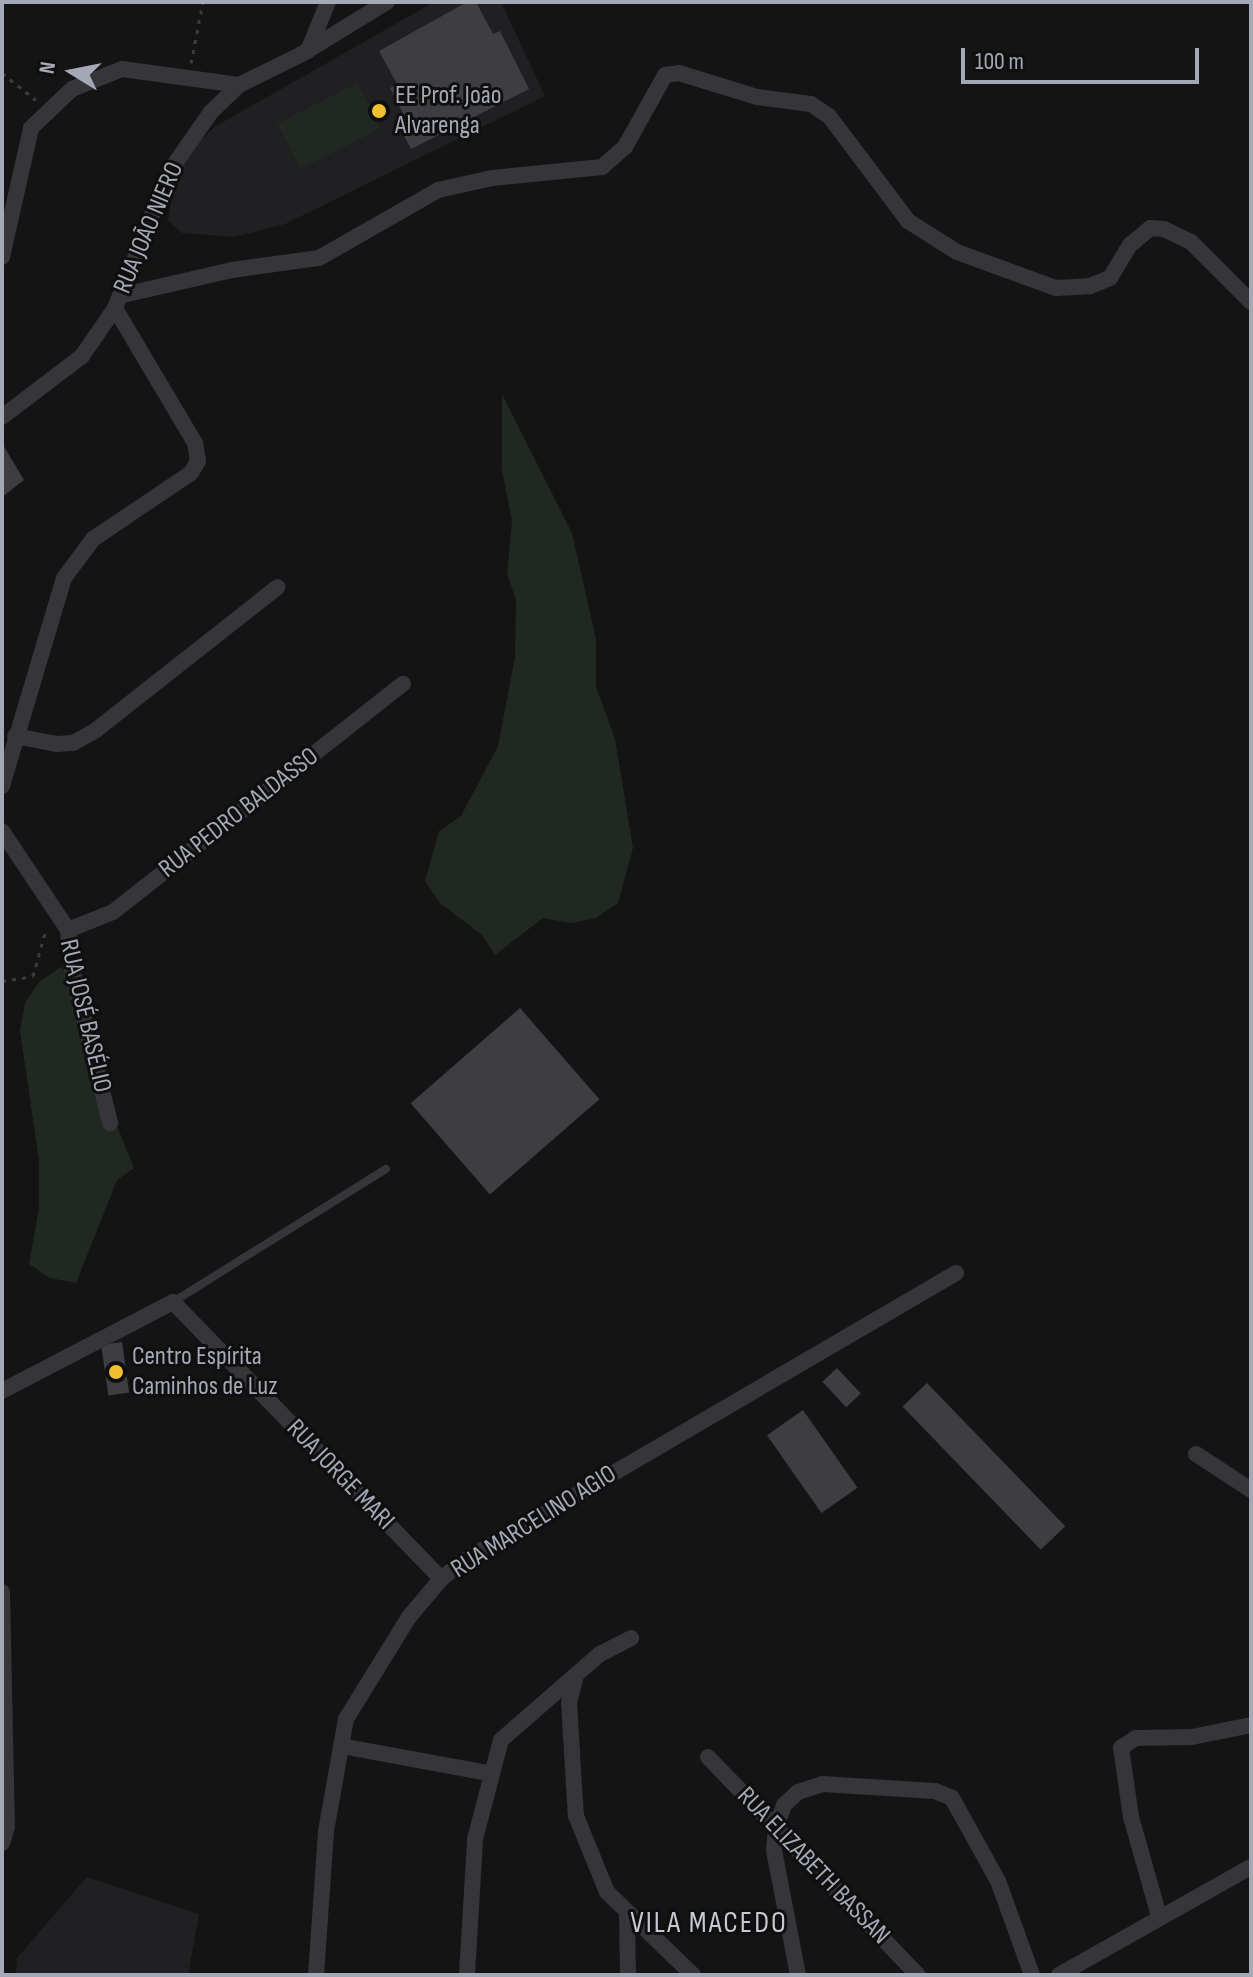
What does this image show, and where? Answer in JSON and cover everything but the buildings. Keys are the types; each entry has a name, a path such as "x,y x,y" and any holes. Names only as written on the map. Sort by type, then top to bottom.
{"street":[{"path":"308,51 328,2"},
{"name":"RUA JOÃO NIERO","path":"2,417 82,356 119,302 169,172 196,129 239,85 308,51 386,2"},
{"path":"2,257 31,128 72,89 122,69 189,74 239,85"},
{"path":"2,786 64,578 93,539 191,473 198,461 195,443 119,302 232,270 319,258 438,190 492,178 602,167 625,147 665,75 679,73 757,97 811,104 829,116 908,221 984,263 1056,288 1090,286 1110,278 1130,245 1150,228 1164,229 1191,242 1251,302"},
{"path":"15,736 65,743 96,730 278,587"},
{"name":"RUA PEDRO BALDASSO","path":"68,930 113,912 403,684"},
{"name":"RUA JOSÉ BASÉLIO","path":"2,831 68,930 110,1123"},
{"name":"RUA MARCELINO AGIO","path":"314,1971 326,1831 346,1719 409,1617 441,1579 463,1561 956,1273"},
{"path":"2,1391 173,1302"},
{"name":"RUA JORGE MARI","path":"173,1302 441,1579"},
{"path":"1196,1454 1251,1490"},
{"path":"2,1592 7,1827 2,1843"},
{"path":"467,1975 475,1839 488,1773 501,1740 576,1675 631,1638"},
{"path":"576,1675 569,1703 576,1816 607,1892 693,1975"},
{"path":"1159,1916 1119,1758 1121,1748 1136,1738 1192,1737 1251,1725"},
{"path":"341,1746 488,1773"},
{"name":"RUA ELIZABETH BASSAN","path":"708,1757 918,1975"},
{"path":"798,1975 774,1850 776,1827 791,1798 822,1784 935,1791 952,1798 998,1881 1032,1975"},
{"path":"1059,1975 1251,1867"},
{"path":"627,1913 628,1975"}],"lane":[{"path":"173,1302 386,1169"}],"path":[{"path":"189,74 203,2"},
{"path":"2,73 48,110"},
{"path":"2,981 33,976 53,907"}],"shaded area":[{"name":"EE Prof. João Alvarenga","path":"434,2 501,2 545,96 285,224 234,237 182,233 168,221 175,177 197,143 216,126"},
{"path":"357,83 380,128 301,169 278,123"},
{"path":"502,394 572,533 596,639 596,687 615,739 633,848 618,903 596,918 571,923 543,918 495,955 482,935 440,903 425,881 439,831 461,816 498,746 515,657 516,600 507,573 512,521 502,471"},
{"path":"61,967 76,989 111,1111 134,1168 117,1180 76,1283 50,1278 29,1264 39,1208 39,1160 20,1031 25,1003 39,982"},
{"path":"87,1877 199,1914 188,1975 16,1975 17,1958"}],"place":[{"name":"EE Prof. João Alvarenga","path":"379,111"},
{"name":"Centro Espírita Caminhos de Luz","path":"116,1372"}],"district":[{"name":"VILA MACEDO","path":"709,1923"}]}
